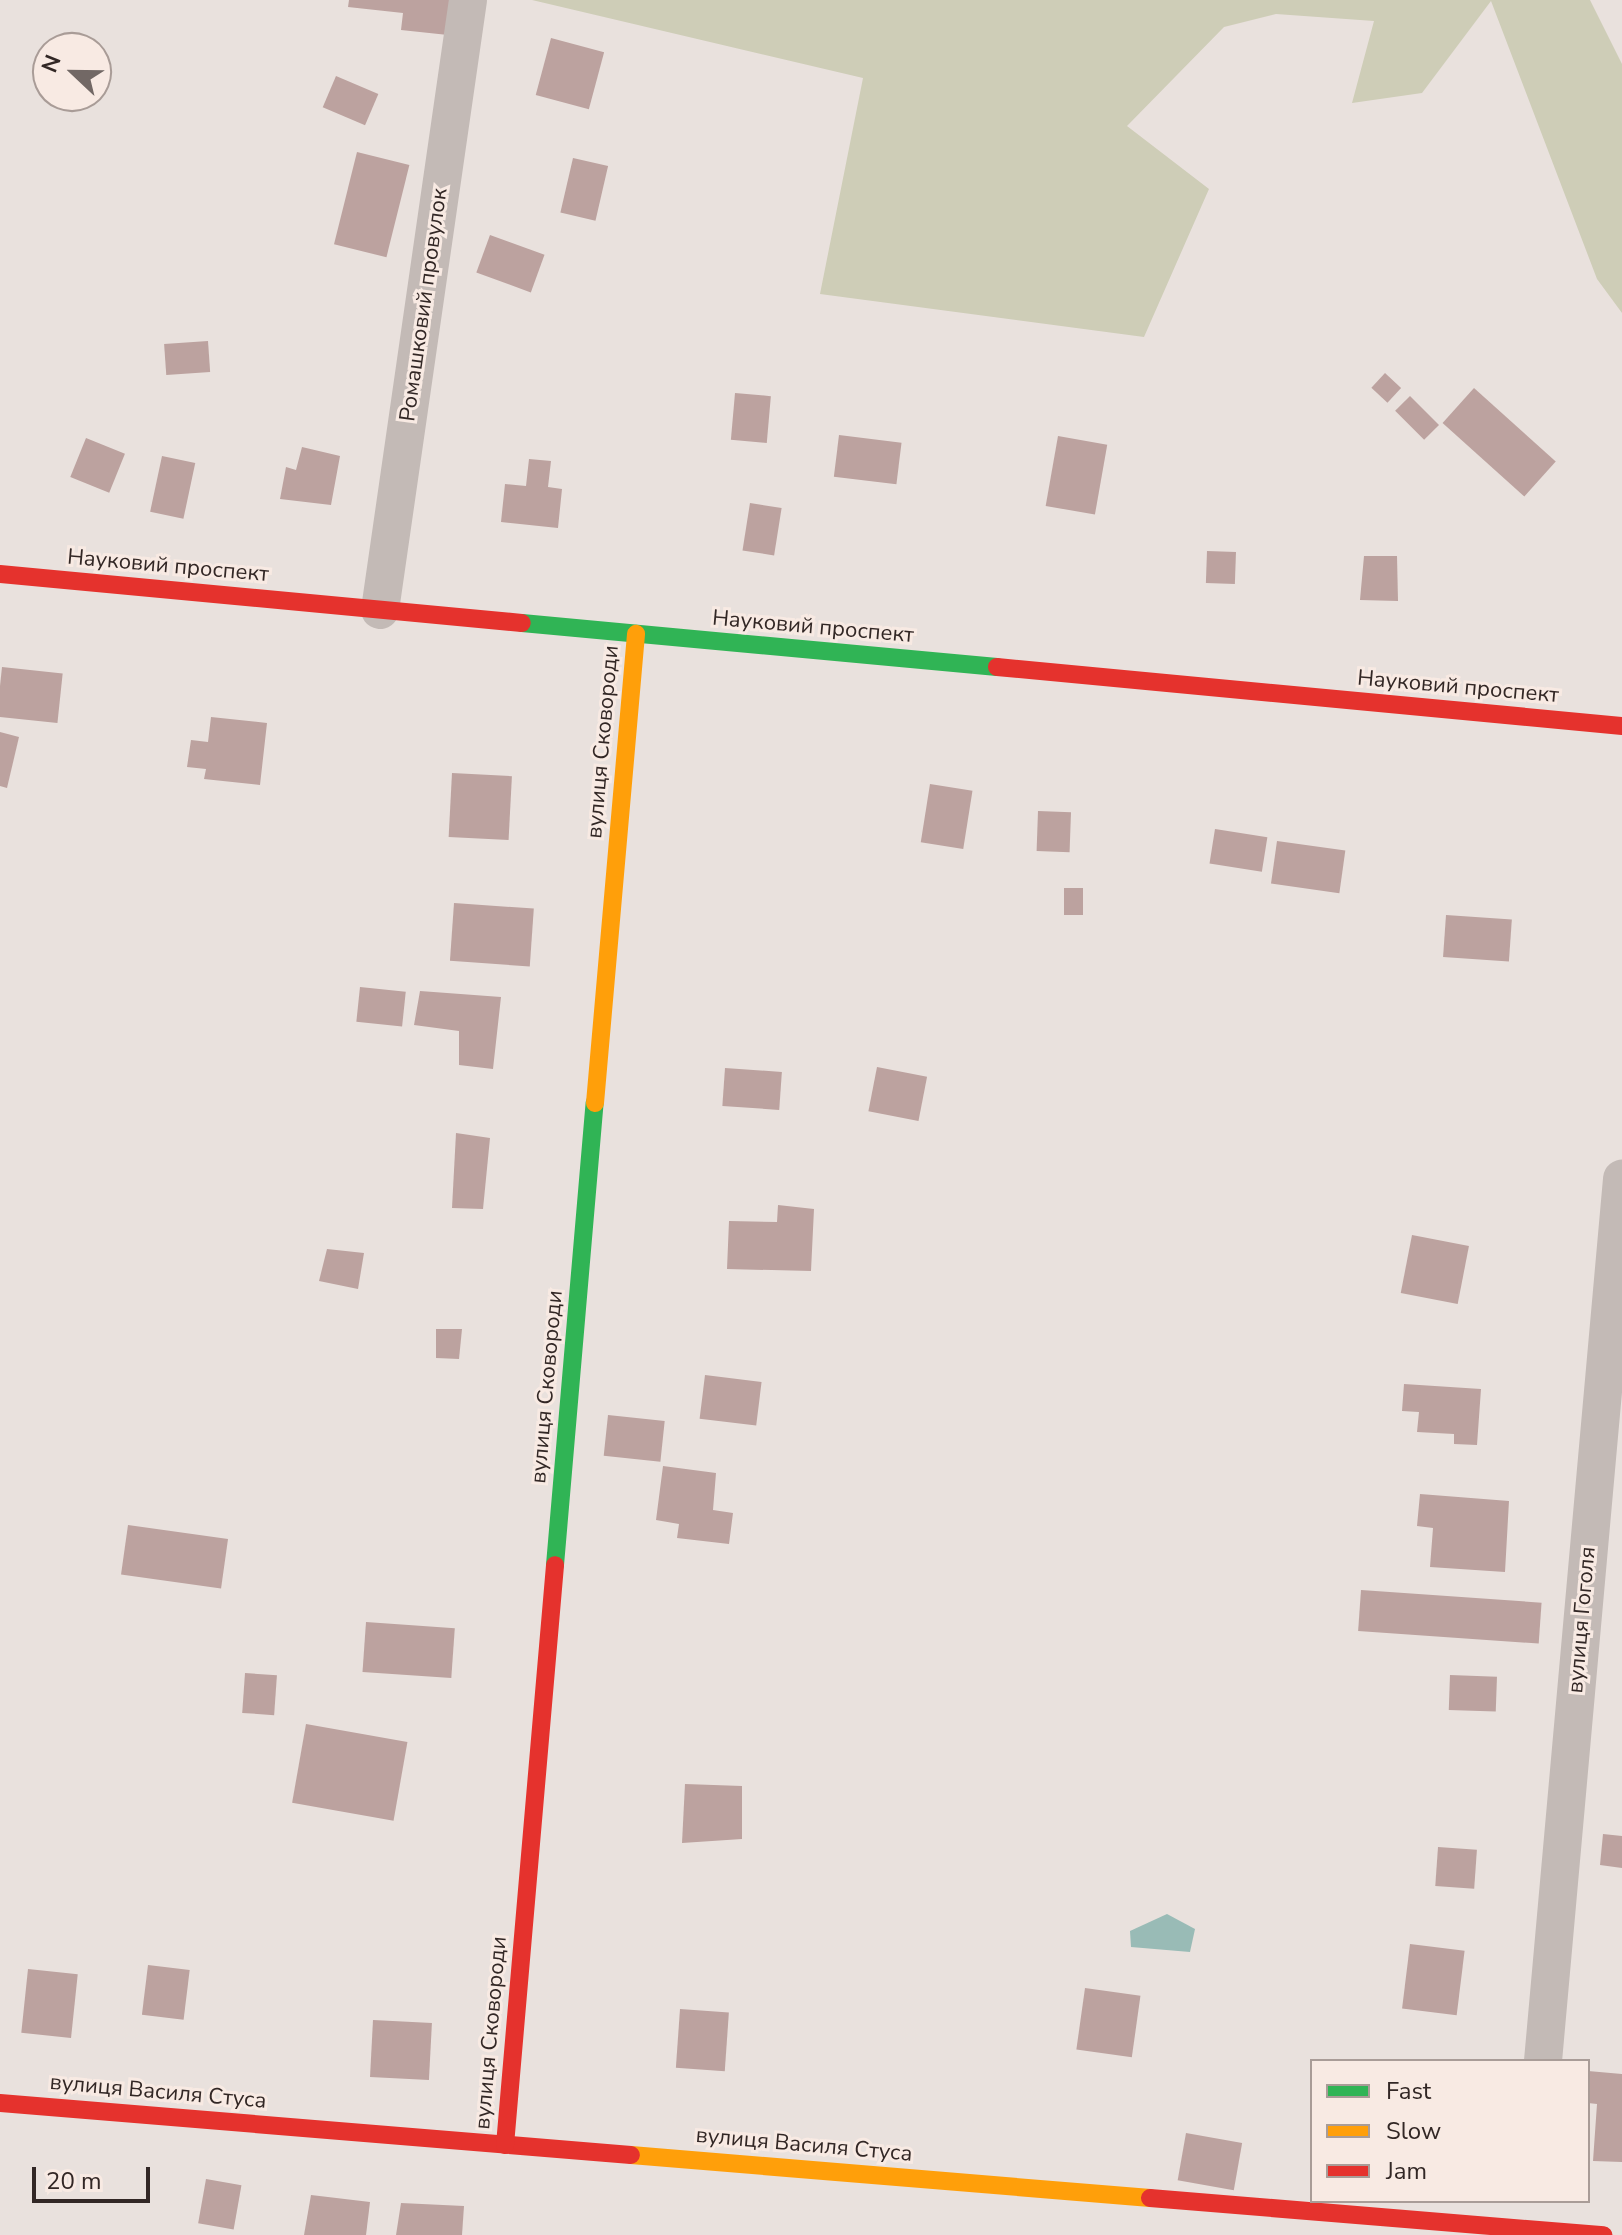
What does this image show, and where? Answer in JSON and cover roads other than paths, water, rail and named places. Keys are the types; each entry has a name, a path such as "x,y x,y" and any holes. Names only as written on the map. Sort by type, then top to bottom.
{"street":[{"name":"Ромашковий провулок","path":"380,610 468,0"},
{"name":"Науковий проспект","path":"0,574 1622,726"},
{"name":"вулиця Сковороди","path":"505,2145 636,634"},
{"name":"вулиця Гоголя","path":"1543,2059 1622,1179"},
{"name":"вулиця Василя Стуса","path":"0,2103 505,2145 1310,2200"},
{"name":"вулиця Василя Стуса","path":"1353,2203 1529,2215 1603,2235"}],"water":[{"path":"1167,1914 1195,1929 1190,1952 1131,1947 1130,1931"}]}
